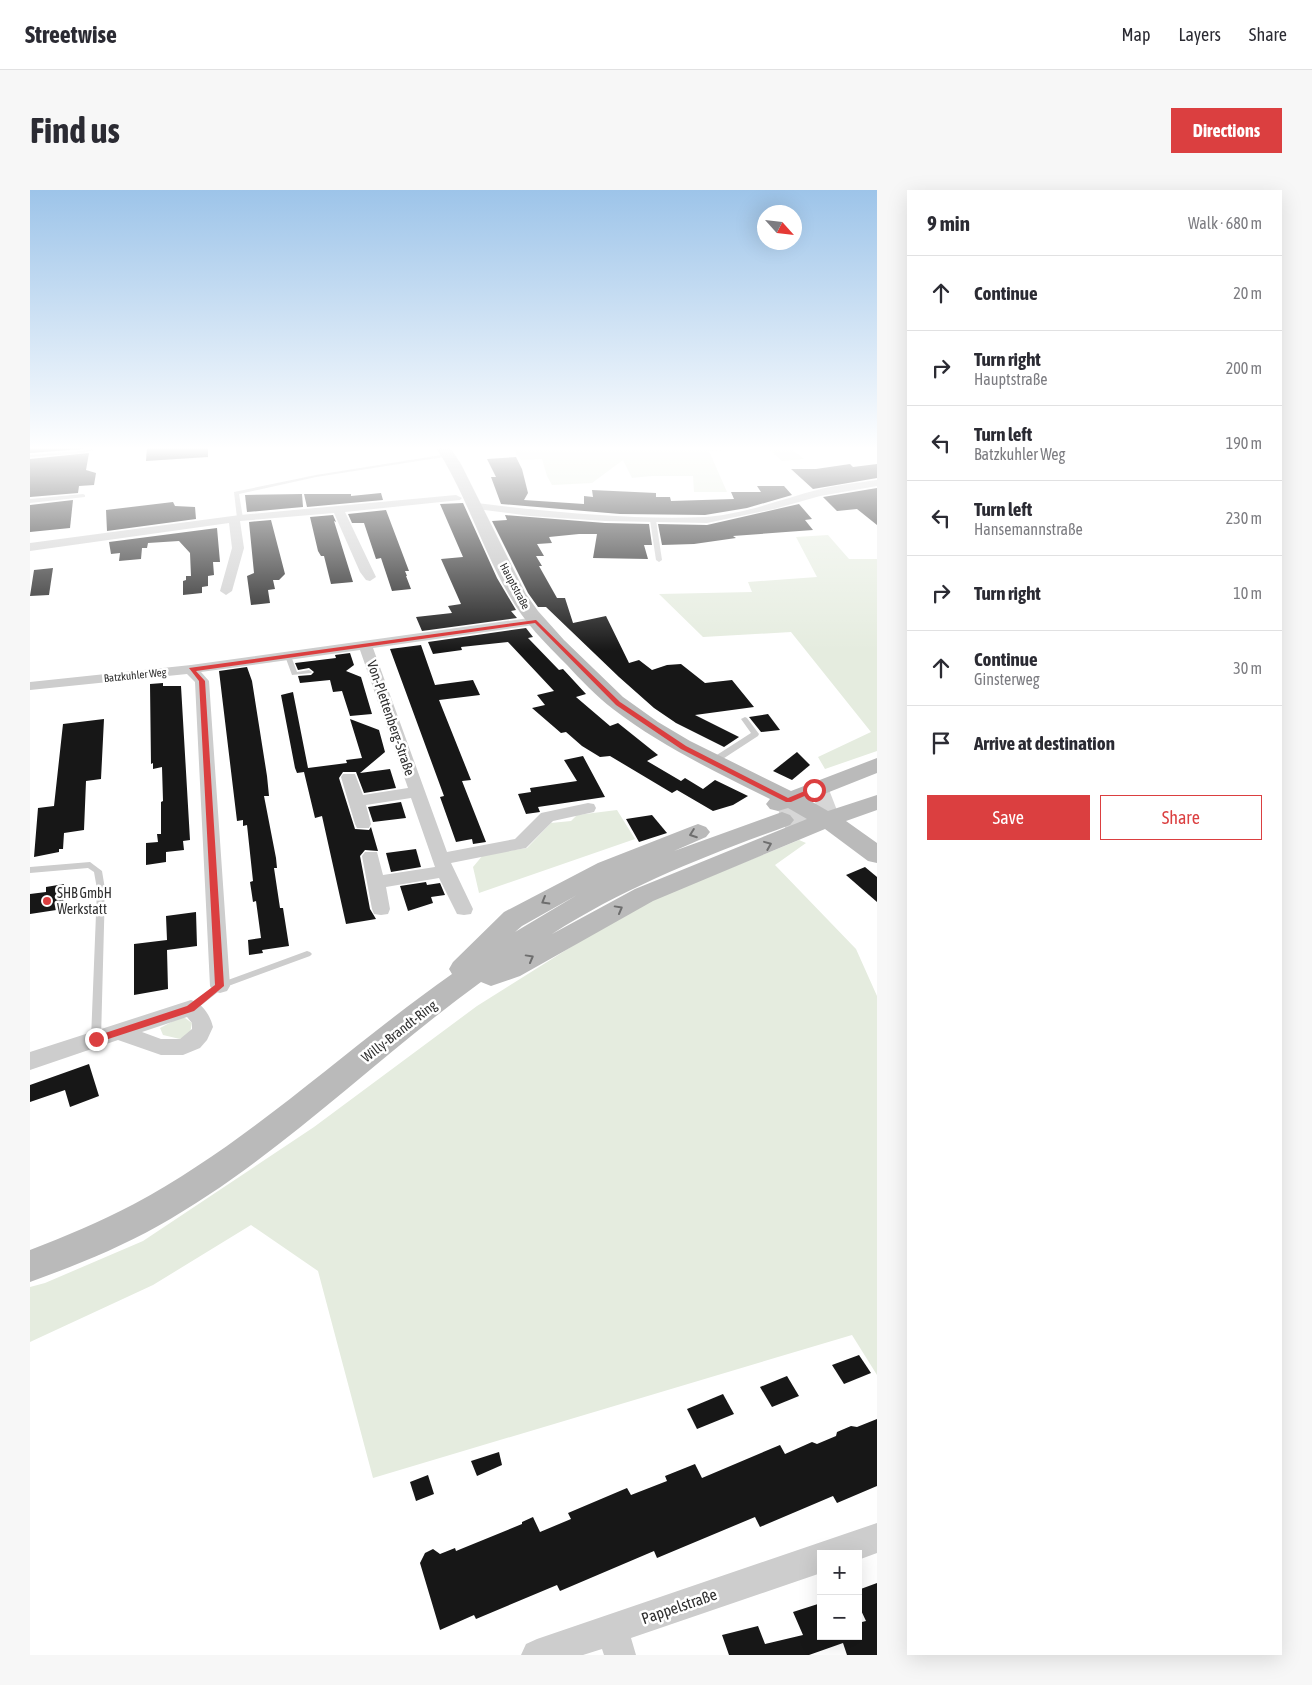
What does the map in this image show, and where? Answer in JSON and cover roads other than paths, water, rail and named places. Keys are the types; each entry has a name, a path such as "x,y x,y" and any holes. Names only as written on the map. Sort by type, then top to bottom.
{"main road":[{"name":"Hauptstraße","path":"481,514 509,578 524,605 536,621 618,704 650,728 712,762 785,810 830,810 877,855"},
{"path":"428,1008 495,935 514,919 549,899 659,846 785,810 877,765"},
{"path":"453,989 510,969 644,895 830,810 877,784"},
{"path":"830,810 877,802"},
{"name":"Willy-Brandt-Ring","path":"30,1266 90,1243 175,1197 239,1156 428,1008 530,934 613,887 785,810"}],"street":[{"path":"30,547 274,514"},
{"path":"341,514 366,572 370,577"},
{"path":"554,514 653,520 707,520 735,514"},
{"path":"226,590 238,548 237,518"},
{"name":"Batzkuhler Weg","path":"30,686 191,670 536,621"},
{"name":"Von-Plettenberg-Straße","path":"365,645 443,865 464,909"},
{"path":"191,670 202,681 220,986"},
{"path":"349,777 363,824"},
{"name":"Von-Plettenberg-Straße","path":"356,801 417,792"},
{"path":"376,882 520,844 547,818 588,808"},
{"path":"371,856 381,909"},
{"path":"30,1061 190,1008 202,1020 202,1026 197,1038 186,1046 172,1049 118,1032"},
{"path":"843,1550 877,1538"},
{"name":"Pappelstraße","path":"537,1655 616,1642 817,1560"}],"lane":[{"path":"653,520 659,560"},
{"path":"288,656 294,674 309,672"},
{"path":"712,762 755,734 745,720"},
{"path":"30,870 90,865 98,871 101,889 96,1039"},
{"path":"190,1008 220,986 307,954"}],"tunnel":[{"path":"782,820 833,800"}],"place":[{"name":"SHB GmbH Werkstatt","path":"47,901"}]}
